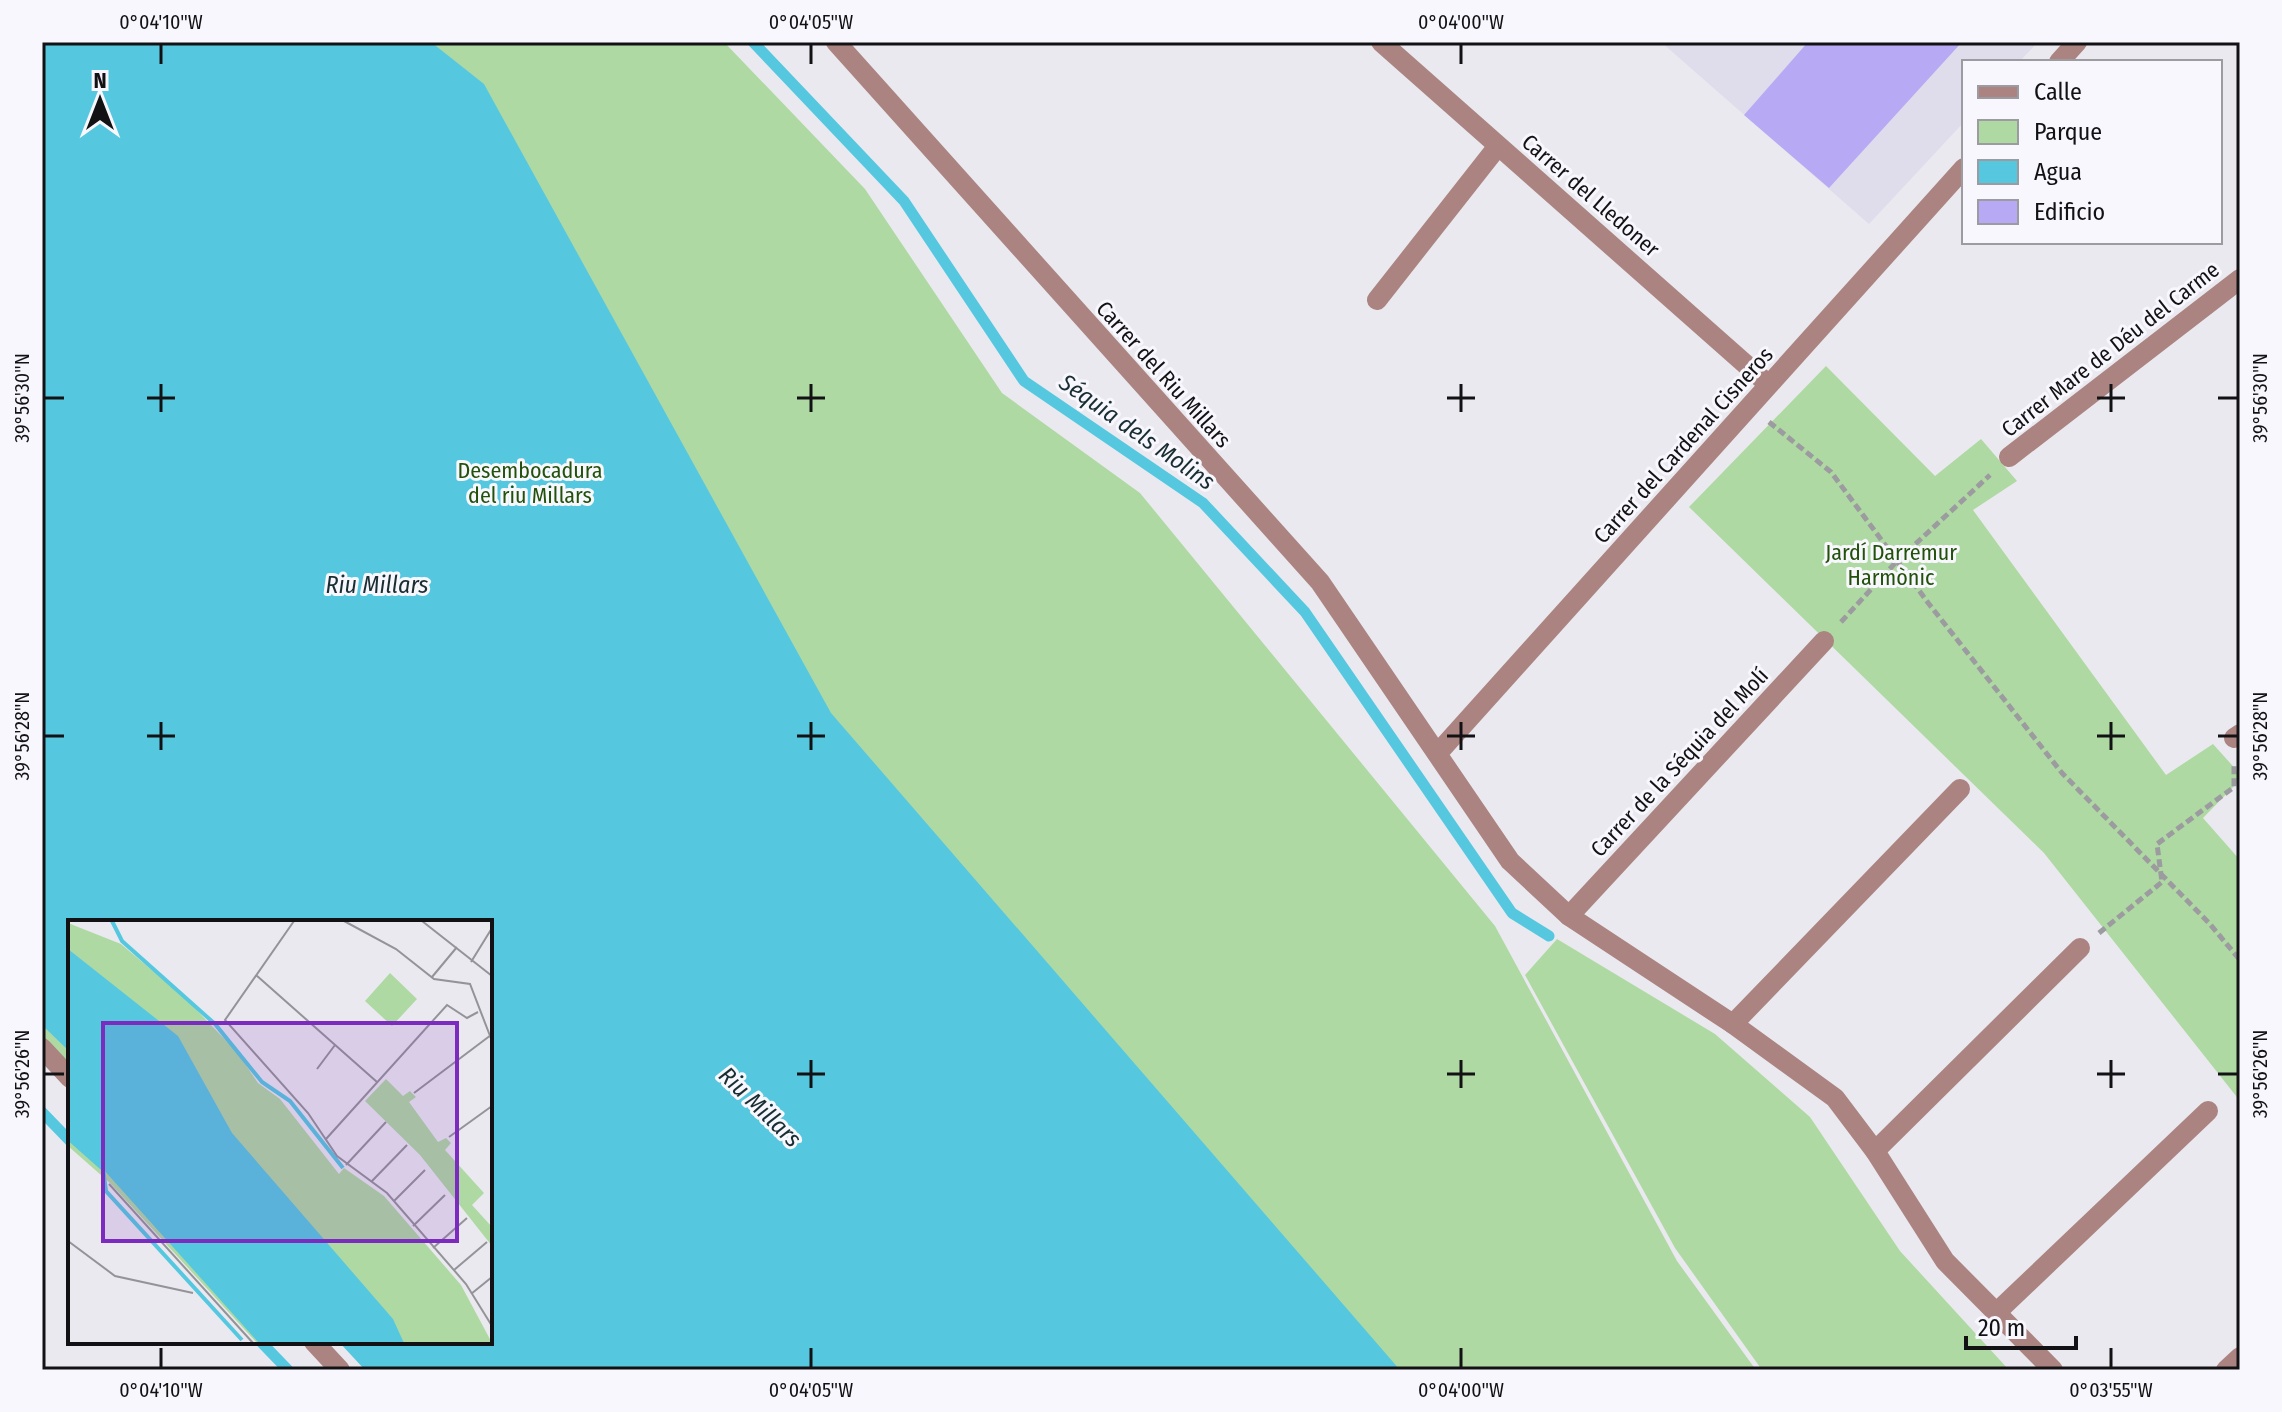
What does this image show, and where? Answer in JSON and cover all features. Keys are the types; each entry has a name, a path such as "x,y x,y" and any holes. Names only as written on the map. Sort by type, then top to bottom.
{"street":[{"name":"Carrer del Riu Millars","path":"836,42 1320,582 1437,754"},
{"name":"Carrer del Lledoner","path":"1381,42 1769,385"},
{"path":"2061,60 2077,42"},
{"path":"1377,300 1498,146"},
{"name":"Carrer del Cardenal Cisneros","path":"1437,754 1962,170"},
{"name":"Carrer Mare de Déu del Carme","path":"2009,457 2240,279"},
{"name":"Carrer de la Séquia del Molí","path":"1569,916 1824,641"},
{"path":"1437,754 1510,861 1569,916 1733,1024 1835,1098 1875,1151 1945,1261 1998,1311 2053,1370"},
{"path":"1733,1024 1960,789"},
{"path":"1875,1151 2080,948"},
{"path":"42,1048 68,1076"},
{"path":"1998,1311 2208,1111"},
{"path":"316,1344 340,1370"},
{"path":"2226,1370 2240,1357"}],"path":[{"path":"1750,407 1831,472 2062,773 2240,960"},
{"path":"1824,641 1897,561 2009,457"},
{"path":"2080,948 2162,882 2157,844 2234,787 2237,736"}],"shaded area":[{"path":"1661,42 2038,42 2021,60 1962,60 1962,124 1869,224"}],"green space":[{"name":"Riu Millars","path":"42,42 724,42 865,189 1002,393 1140,493 1495,926 1677,1261 1756,1370 366,1370 492,1344 492,920 68,920 68,1065 42,1038"},
{"name":"Jardí Darremur Harmònic","path":"1826,366 1935,476 1981,439 2017,481 1973,510 2166,775 2213,744 2240,774 2240,780 2203,818 2240,860 2240,1101 2044,853 1689,507"},
{"path":"1557,939 1715,1034 1810,1117 1900,1251 2009,1370 1762,1370 1675,1248 1525,975"}],"water":[{"name":"Riu Millars","path":"42,42 431,42 484,84 831,713 1400,1370 365,1370 341,1344 492,1344 492,920 68,920 68,1050 42,1025"}],"building":[{"path":"1808,42 1962,42 1829,188 1744,115"}],"waterway":[{"name":"Séquia dels Molins","path":"753,42 904,201 1024,381 1203,503 1305,612 1512,913 1549,936"},
{"path":"42,1112 68,1139"},
{"path":"263,1344 288,1370"}],"park label":[{"name":"Desembocadura del riu Millars","path":"530,482"}]}
